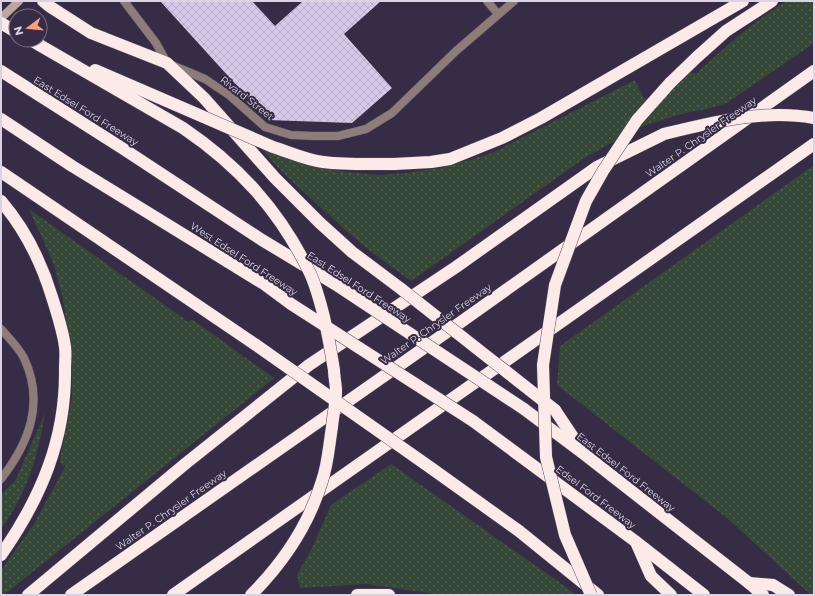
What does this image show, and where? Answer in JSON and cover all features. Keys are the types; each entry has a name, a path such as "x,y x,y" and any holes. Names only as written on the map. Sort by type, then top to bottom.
{"highway":[{"path":"43,1 91,33 167,63 204,98 275,178 320,223 352,252 555,410 584,454"},
{"path":"47,48 273,147 297,155 322,162 360,165 431,162 450,159 502,138 541,118 743,1"},
{"path":"591,595 565,535 546,457 543,365 555,285 586,201 637,120 670,83 697,57 726,32 772,1"},
{"path":"45,48 183,128 223,158 248,180 266,201 286,228 310,272 330,341 336,391 328,451 322,480 299,534 286,556 266,581 251,595"},
{"name":"East Edsel Ford Freeway","path":"1,71 262,240 335,284 524,409 749,583"},
{"name":"Walter P. Chrysler Freeway","path":"71,595 444,334 814,71"},
{"path":"28,595 185,464 309,364 456,267 597,167 664,134 717,121 766,115 814,118"},
{"name":"West Edsel Ford Freeway","path":"1,119 72,166 264,284 291,304 473,421"},
{"path":"173,595 495,370 814,144"},
{"path":"1,172 256,345 431,468 518,531 598,595"},
{"path":"1,201 35,250 45,275 65,347 65,386 61,425 52,458 34,501 16,534 1,555"},
{"name":"Edsel Ford Freeway","path":"473,421 635,541 704,595"},
{"path":"635,541 651,576 671,595"},
{"path":"749,583 763,595"},
{"path":"749,583 773,585 789,595"},
{"path":"357,595 389,595"}],"street":[{"path":"1,18 19,1"},
{"path":"124,1 156,43 167,63"},
{"path":"487,1 498,14"},
{"name":"Rivard Street","path":"167,63 205,79 229,95 265,127 291,135 338,136 366,130 392,113 456,51 514,1"},
{"path":"1,329 24,357 33,383 33,408 29,430 15,461 1,479"}],"green space":[{"path":"787,1 814,1 814,43 727,103 681,114 643,126 586,157 411,281 369,250 343,228 281,171 261,148 312,167 347,172 379,175 406,173 445,167 492,153 635,80 644,99 675,87 691,73 697,73 751,26"},
{"path":"814,165 814,595 811,595 727,518 557,385 560,346"},
{"path":"29,209 187,321 193,320 274,378 4,595 1,595 1,570 34,524 66,465 62,466 60,459 72,398 72,356 62,295 53,262"},
{"path":"45,413 35,460 25,488 1,529 1,494 15,481"},
{"path":"391,464 573,592 575,595 441,595 367,584 300,588 297,575 313,546 331,505"}],"building":[{"path":"160,1 252,1 275,26 303,1 381,1 344,34 392,88 352,123 268,120"}]}
